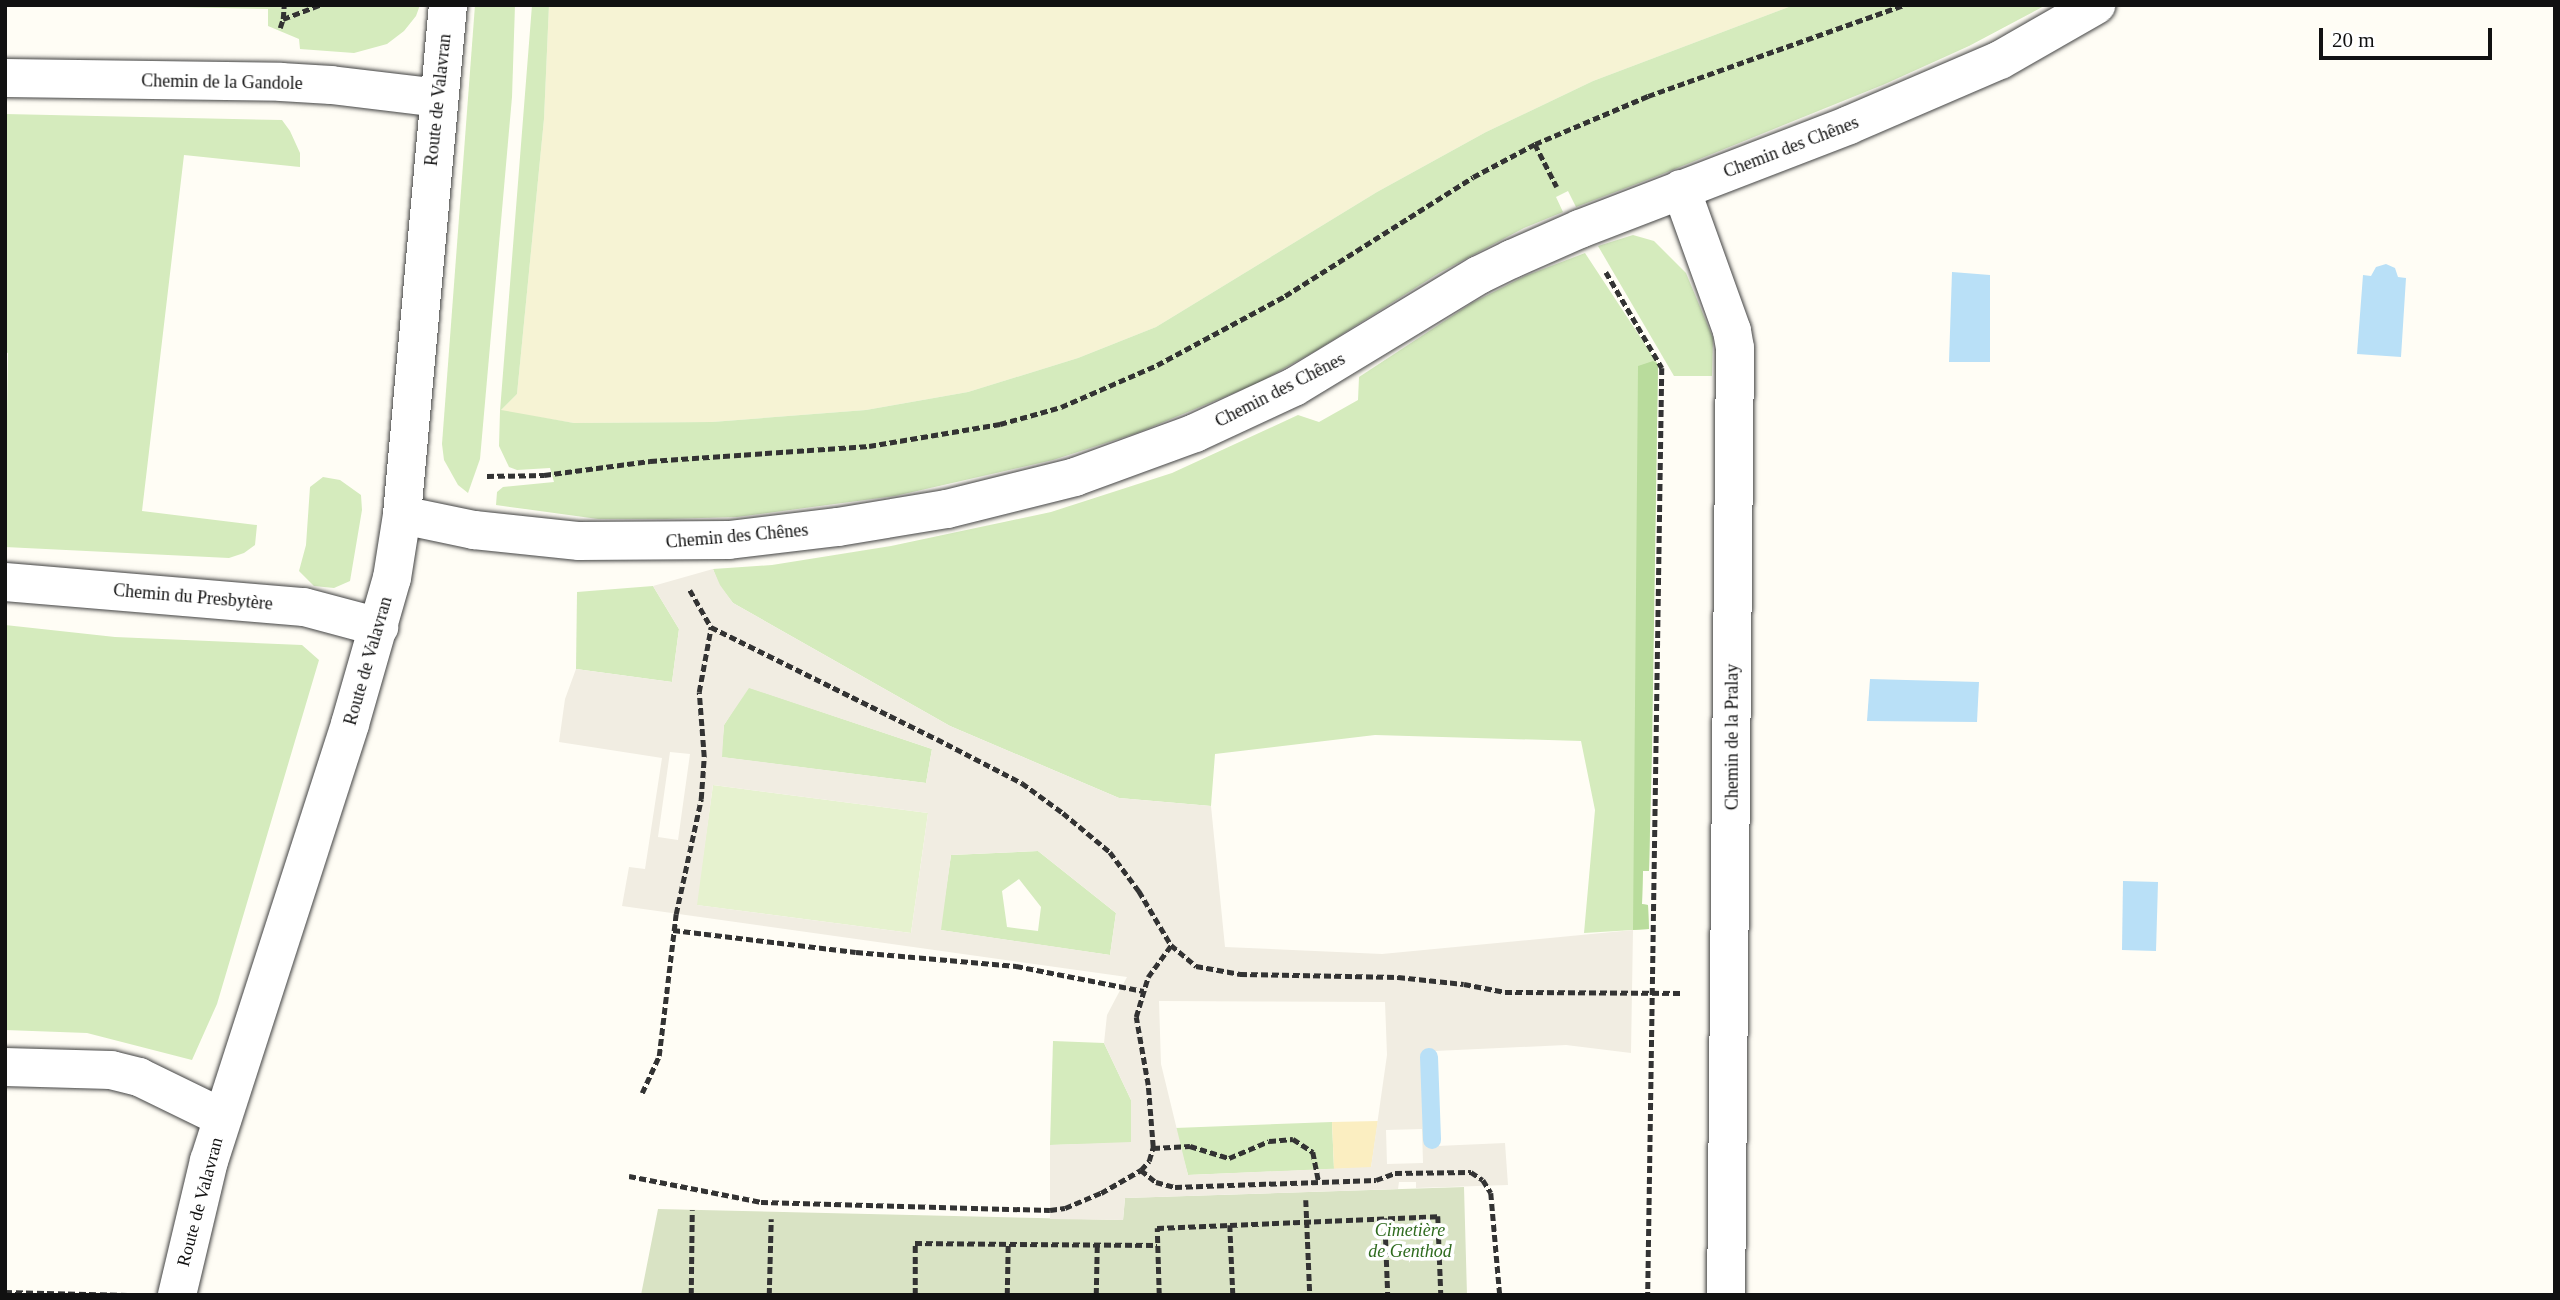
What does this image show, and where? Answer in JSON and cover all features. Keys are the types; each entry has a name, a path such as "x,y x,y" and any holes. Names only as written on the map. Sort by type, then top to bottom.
{"street":[{"name":"Route de Valavran","path":"177,1295 190,1230 223,1118 379,627 392,578 402,515 448,5"},
{"name":"Chemin des Chênes","path":"402,515 474,530 579,541 675,543 729,540 838,527 1011,494 1137,456 1262,403 1325,370 1479,275 1580,229 1849,125 2000,60 2096,5"},
{"name":"Chemin de la Gandole","path":"5,78 294,83 438,98"},
{"name":"Chemin de la Pralay","path":"1681,189 1732,331 1735,348 1726,1295"},
{"name":"Chemin du Presbytère","path":"5,582 290,606 337,614 379,627"},
{"path":"5,1067 111,1070 139,1077 223,1118"}],"path":[{"path":"280,28 284,5"},
{"path":"283,19 319,5"},
{"path":"487,476 544,475 650,461 869,446 1000,424 1061,407 1157,365 1285,296 1473,177 1535,144 1648,96 1903,5"},
{"path":"1535,144 1559,190"},
{"path":"1599,261 1662,368 1654,992 1648,1136 1648,1295"},
{"path":"688,587 711,627 937,739 1031,790 1110,852 1139,891 1171,944 1196,966 1240,974 1398,977 1517,993 1654,992"},
{"path":"642,1093 659,1056 673,930 701,799 704,757 699,692 711,627"},
{"path":"673,930 856,952 1016,966 1144,991"},
{"path":"629,1176 761,1202 1040,1210 1065,1208 1101,1193 1141,1170 1149,1161 1152,1149 1148,1085 1136,1017 1148,977 1171,944"},
{"path":"1152,1149 1187,1145 1229,1158 1269,1141 1293,1139 1312,1152 1319,1182"},
{"path":"1141,1170 1156,1182 1175,1187 1376,1180 1395,1173 1466,1171 1477,1175 1491,1193 1500,1295"},
{"path":"1306,1200 1310,1295"},
{"path":"691,1210 691,1295"},
{"path":"1160,1295 1157,1228 1438,1216 1441,1295"},
{"path":"1385,1218 1388,1295"},
{"path":"769,1295 771,1219"},
{"path":"1230,1225 1233,1295"},
{"path":"915,1295 915,1243 1157,1245"},
{"path":"1007,1295 1008,1244"},
{"path":"1096,1295 1097,1246"},
{"path":"5,1292 133,1295"}],"shaded area":[{"path":"549,5 1794,5 1593,81 1486,132 1377,192 1156,327 1078,358 968,392 866,410 712,422 574,423 500,411 517,394 544,119"},
{"path":"713,569 733,603 950,726 1119,798 1211,806 1225,947 1382,954 1633,930 1631,1053 1566,1045 1435,1051 1437,1146 1505,1143 1508,1185 1416,1188 1416,1182 1399,1182 1398,1189 1125,1198 1123,1220 1050,1219 1050,1145 1131,1142 1131,1100 1104,1043 1107,1015 1127,977 622,906 629,867 645,869 662,758 559,742 565,699 576,669 672,682 679,629 653,586","holes":["749,688 932,749 926,783 722,757 724,725","670,752 690,754 678,840 658,837","713,785 928,813 911,933 697,905","1038,851 1116,913 1110,955 941,930 951,855","1159,1001 1385,1002 1387,1055 1371,1167 1188,1175 1161,1064","1422,1129 1423,1163 1387,1164 1386,1130"]}],"green space":[{"path":"79,5 420,5 416,16 404,31 387,44 354,53 300,49 299,39 268,26 268,9"},
{"path":"475,5 515,5 512,97 480,459 468,493 458,485 444,460 442,444"},
{"path":"532,5 549,5 544,119 517,394 501,410 574,423 712,422 866,410 968,392 1078,358 1156,327 1377,192 1486,132 1593,81 1794,5 2046,5 1969,46 1885,84 1660,175 1576,207 1568,191 1556,197 1563,212 1524,228 1439,273 1317,350 1258,383 1137,433 1053,460 895,496 737,517 598,519 496,505 497,492 503,487 554,482 550,468 517,470 509,467 499,446 500,411"},
{"path":"5,114 282,120 290,131 300,153 300,167 184,155 142,511 257,525 255,545 244,553 229,558 5,547 8,353 5,352"},
{"path":"1633,235 1654,241 1686,273 1713,338 1712,376 1674,376 1598,246"},
{"path":"1585,253 1658,364 1649,871 1643,871 1642,904 1648,905 1649,929 1584,933 1595,810 1581,741 1375,735 1215,754 1211,806 1119,798 950,726 733,603 719,585 713,569 772,565 891,546 1051,512 1172,473 1298,415 1319,422 1358,400 1359,377 1472,303 1525,276"},
{"path":"1653,361 1658,364 1652,752 1649,871 1643,871 1642,904 1648,905 1649,929 1633,930 1638,366"},
{"path":"323,477 340,480 361,495 362,510 350,581 334,588 314,586 299,571 306,545 310,487"},
{"path":"653,586 679,629 672,682 576,669 577,592"},
{"path":"5,625 115,637 302,645 319,660 217,1004 192,1060 87,1033 5,1030"},
{"path":"748,687 932,749 926,783 721,757 724,725"},
{"path":"713,785 928,813 911,933 696,905"},
{"path":"1038,851 1116,913 1110,955 940,930 951,855","holes":["1019,879 1041,907 1038,931 1007,927 1002,891"]},
{"path":"1053,1041 1104,1043 1131,1100 1131,1143 1050,1145"},
{"path":"1332,1122 1334,1169 1188,1175 1175,1128"},
{"name":"Cimetière de Genthod","path":"1464,1187 1467,1295 641,1295 658,1209 1123,1220 1125,1198"}],"sand":[{"path":"1378,1121 1371,1168 1334,1169 1332,1122"}],"water":[{"path":"2386,264 2395,268 2398,277 2406,278 2401,357 2357,354 2363,275 2371,276 2376,267"},
{"path":"1952,272 1990,275 1990,362 1949,362"},
{"path":"1870,679 1979,682 1977,722 1867,721"},
{"path":"2123,881 2158,882 2156,951 2122,950"}],"waterway":[{"path":"1429,1057 1432,1140"}]}
